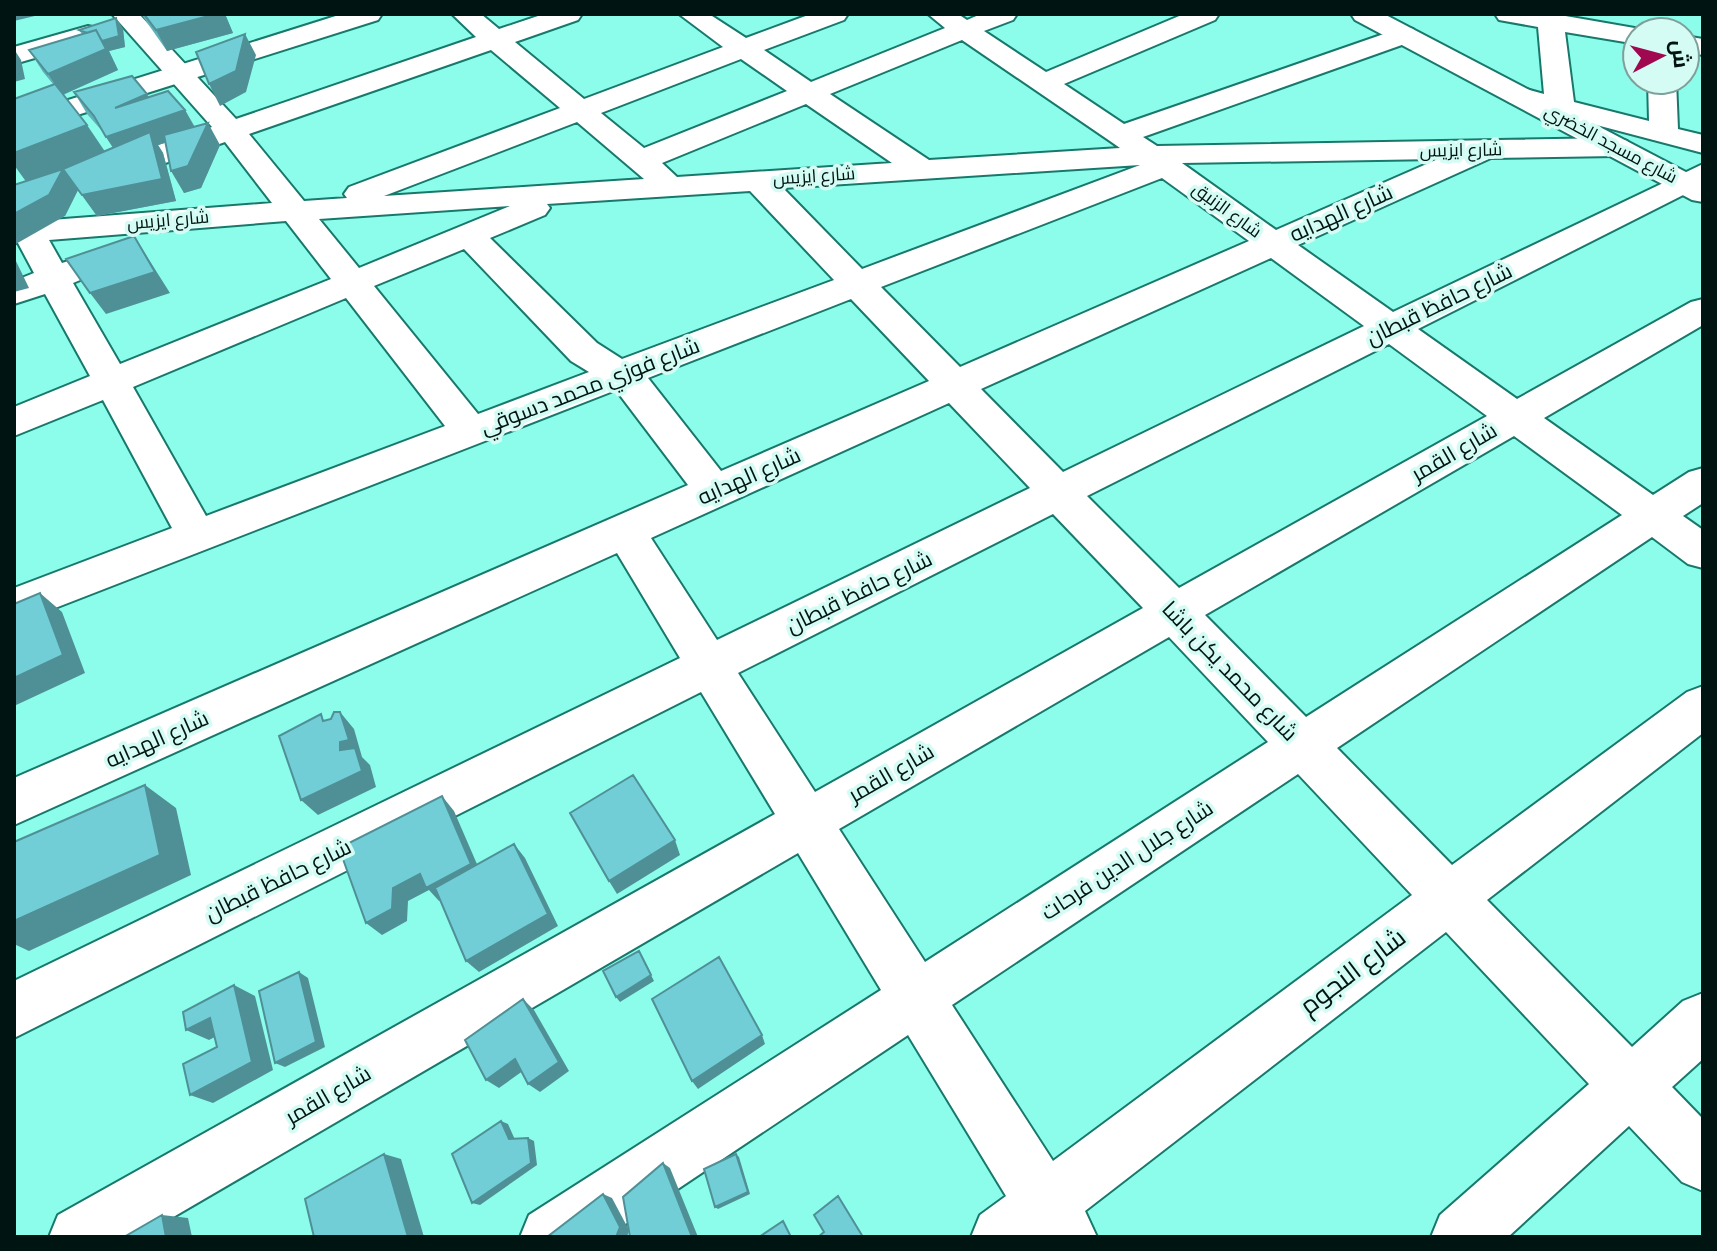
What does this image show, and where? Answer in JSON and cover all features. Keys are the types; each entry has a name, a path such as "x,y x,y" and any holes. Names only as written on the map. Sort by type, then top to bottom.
{"street":[{"path":"14,126 369,14"},
{"path":"465,14 673,187"},
{"path":"73,184 569,14"},
{"path":"692,14 921,169"},
{"path":"309,210 583,111 835,14"},
{"path":"642,160 808,93 953,22 1004,14"},
{"path":"1044,83 1206,14"},
{"path":"1508,14 1621,33"},
{"path":"14,56 137,16 177,74 309,210 353,282 471,432"},
{"path":"1120,135 1385,21 1519,96 1703,144"},
{"path":"1551,21 1560,107"},
{"name":"شارع الزنبق","path":"953,22 1158,161 1703,552"},
{"name":"شارع مسجد الخضري","path":"1519,96 1616,147 1697,183"},
{"path":"1663,96 1664,135"},
{"name":"شارع ايزيس","path":"23,214 219,216 921,169 1616,147"},
{"name":"شارع الهدايه","path":"14,802 1484,150"},
{"name":"شارع فوزي محمد دسوقي","path":"14,606 857,284 1158,161"},
{"name":"شارع محمد يكن باشا","path":"758,181 1703,1161"},
{"name":"شارع حافظ قبطان","path":"14,1010 1390,328 1697,183"},
{"path":"14,422 566,195"},
{"path":"23,214 52,279 196,535"},
{"path":"14,293 219,216"},
{"path":"469,235 584,352 622,374 642,395 715,491"},
{"name":"شارع القمر","path":"80,1237 1703,310"},
{"name":"شارع جلال الدين فرحات","path":"551,1237 1703,483"},
{"path":"625,531 1056,1221"},
{"name":"شارع النجوم","path":"1002,1237 1056,1221 1450,898 1703,706"},
{"path":"1462,1237 1703,1021"}],"building":[{"path":"144,14 216,14 156,30"},
{"path":"116,18 119,36 102,41 96,30 87,33 79,30"},
{"path":"96,30 106,49 48,74 29,50"},
{"path":"245,34 236,71 209,84 196,52"},
{"path":"132,76 147,94 115,108 168,91 185,110 106,137 74,92"},
{"path":"55,84 87,125 14,153 14,99"},
{"path":"208,123 188,166 171,171 164,135"},
{"path":"150,132 162,179 82,195 63,169"},
{"path":"63,169 49,195 14,214 14,185"},
{"path":"134,236 155,272 90,293 66,259"},
{"path":"40,593 63,655 14,678 14,604"},
{"path":"334,712 340,712 349,740 340,742 340,750 355,748 362,771 301,800 279,736 321,714 323,721 331,719"},
{"path":"633,775 675,840 609,881 570,813"},
{"path":"145,785 160,855 14,921 14,842"},
{"path":"442,796 471,864 426,888 420,874 393,888 392,909 366,923 339,848"},
{"path":"514,844 548,914 466,961 435,888"},
{"path":"639,951 651,975 616,997 603,971"},
{"path":"719,957 762,1035 692,1081 652,999"},
{"path":"299,972 316,1042 275,1063 259,991"},
{"path":"234,985 252,1062 190,1095 183,1064 217,1047 210,1018 186,1030 183,1012"},
{"path":"523,999 559,1062 528,1084 515,1059 486,1080 465,1040"},
{"path":"501,1121 509,1139 528,1138 531,1163 472,1203 452,1154"},
{"path":"384,1154 408,1237 314,1237 305,1199"},
{"path":"736,1154 748,1192 715,1207 704,1169"},
{"path":"663,1163 692,1237 630,1237 623,1197"},
{"path":"603,1194 620,1227 616,1237 547,1237"},
{"path":"838,1196 863,1237 818,1237 824,1232 814,1215"},
{"path":"162,1215 166,1237 124,1237"},
{"path":"783,1221 791,1237 759,1237"}]}
